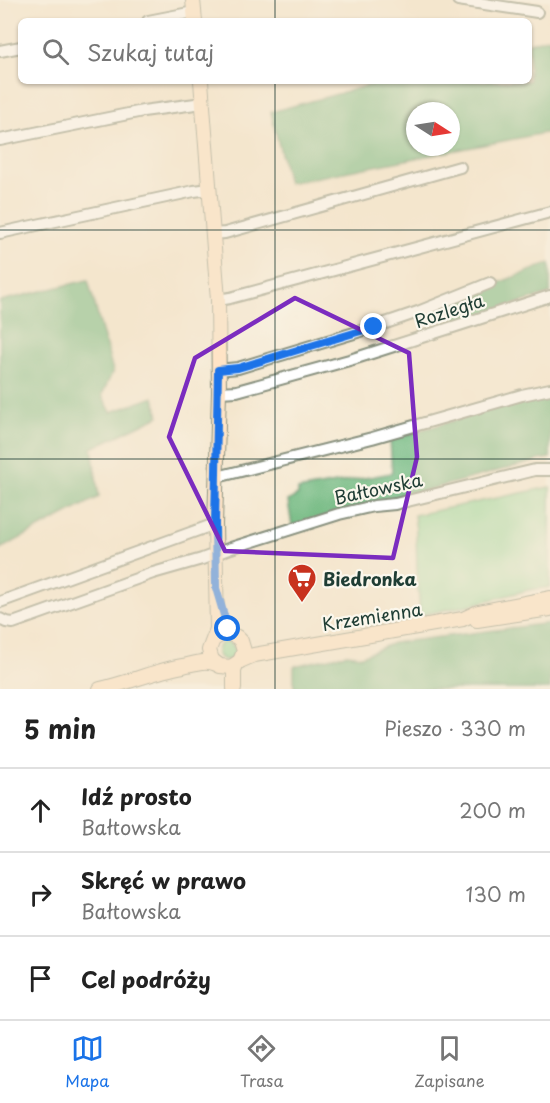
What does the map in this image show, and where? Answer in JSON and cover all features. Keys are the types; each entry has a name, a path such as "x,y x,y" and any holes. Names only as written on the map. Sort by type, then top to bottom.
{"main road":[{"path":"201,84 218,300 219,392 215,524 217,629 210,655 224,671 227,689"},
{"path":"216,588 227,626 237,637 244,651 234,670 234,689"},
{"name":"Krzemienna","path":"238,663 254,655 286,648 463,619 478,612 550,598"},
{"name":"Krzemienna","path":"463,619 480,621 550,609"},
{"path":"168,668 206,650 222,634 237,637"},
{"name":"Krzemienna","path":"237,637 254,645 286,648"},
{"path":"100,689 168,668 211,662 226,668 238,663"}],"street":[{"path":"458,0 537,12"},
{"path":"162,18 194,11"},
{"path":"0,51 18,48"},
{"path":"0,140 143,111 203,103"},
{"path":"213,234 225,233 460,167"},
{"path":"0,233 210,189"},
{"path":"218,300 550,212"},
{"path":"218,370 238,368 374,327 490,283"},
{"name":"Rozległa","path":"219,392 237,391 353,359 550,296"},
{"path":"217,477 372,438 550,389"},
{"name":"Bałtowska","path":"0,619 13,623 153,573 348,512 395,504 536,470 550,470"},
{"path":"0,602 215,524"}],"highlighted area":[{"path":"295,298 409,353 417,457 393,558 225,551 169,437 195,358"}],"green space":[{"path":"550,37 550,132 460,150 460,102 406,102 406,156 427,156 288,183 271,112 374,84 532,84 532,42"},
{"path":"550,263 550,294 457,321 449,302"},
{"path":"88,280 113,371 102,395 111,412 154,397 159,416 92,448 99,497 0,549 0,301"},
{"path":"550,393 550,458 292,526 288,501 298,495 298,490 392,473 390,439"},
{"path":"550,487 550,587 420,615 414,515"},
{"path":"550,623 550,689 294,689 294,666 347,654 362,656 393,643"},
{"path":"222,642 230,642 235,647 233,658 222,660 217,655 217,647"}],"place":[{"name":"Biedronka","path":"302,604"}],"route":[{"path":"228,629 216,588 218,370 238,368 374,327"}]}
